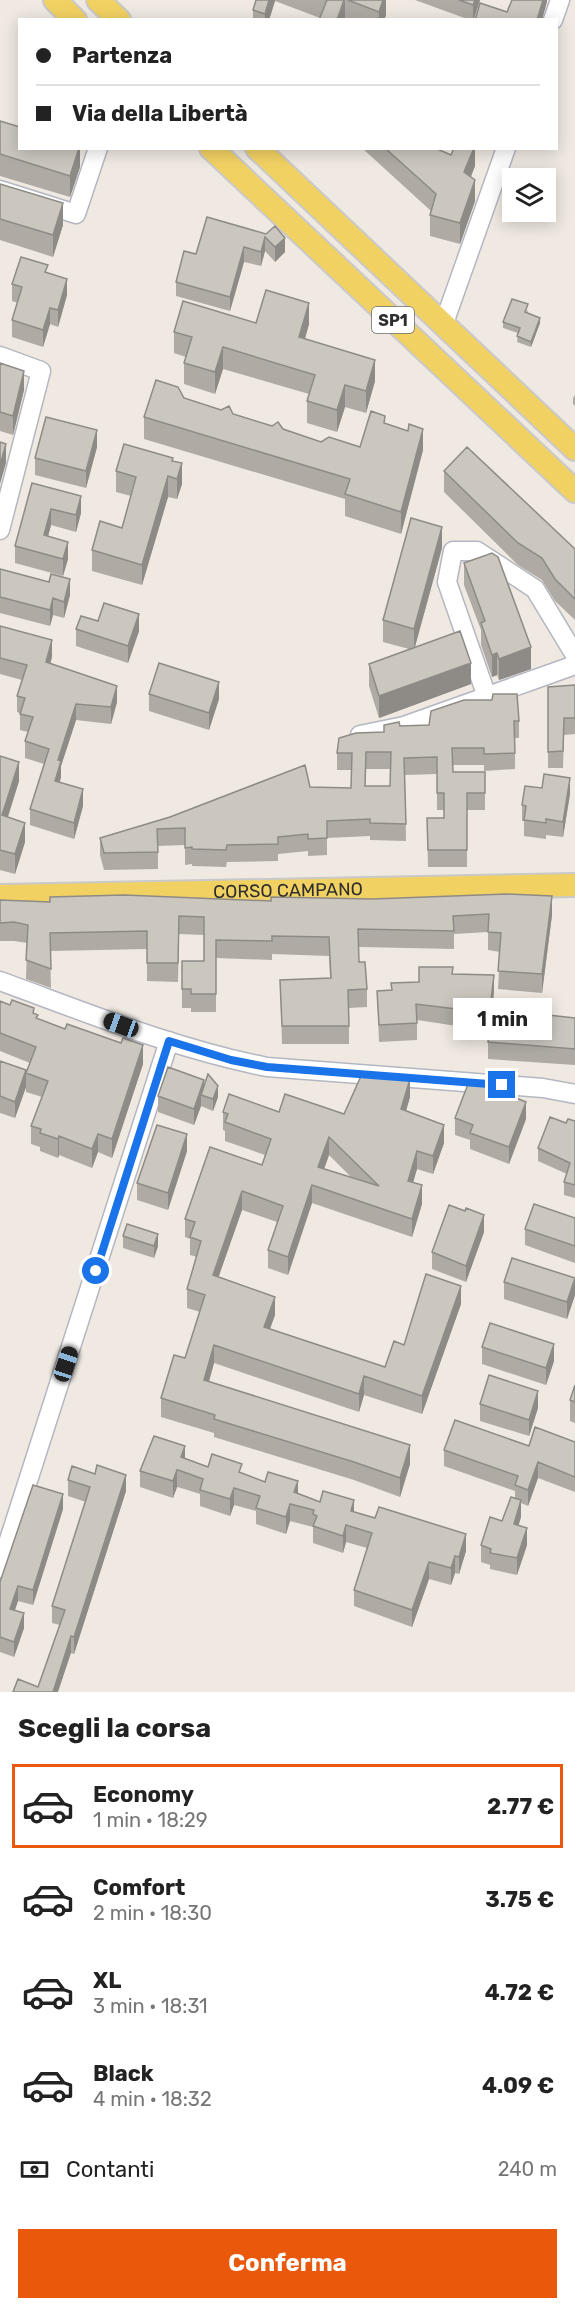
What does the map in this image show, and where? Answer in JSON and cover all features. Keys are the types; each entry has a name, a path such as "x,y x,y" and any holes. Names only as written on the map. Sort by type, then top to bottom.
{"main road":[{"path":"55,0 73,18"},
{"path":"98,0 117,18"},
{"name":"SP1","path":"213,150 575,491"},
{"name":"SP1","path":"259,150 575,448"},
{"name":"CORSO CAMPANO","path":"0,896 575,885"}],"street":[{"path":"554,18 560,0"},
{"path":"0,190 76,214 97,150"},
{"path":"444,323 506,150"},
{"path":"0,356 41,371 0,530"},
{"path":"487,697 447,582 453,551 477,551 535,589 575,655"},
{"path":"360,735 404,726 575,665"},
{"path":"0,981 169,1041 231,1060 267,1067 543,1088 575,1094"},
{"path":"0,1568 169,1041"}],"building":[{"path":"256,0 269,0 265,14 253,10"},
{"path":"327,0 344,0 338,18 320,18"},
{"path":"348,0 383,0 379,12"},
{"path":"459,0 475,0 473,5"},
{"path":"512,0 543,0 538,18 476,18 480,3 507,12"},
{"path":"0,121 18,126 18,150 78,150 70,176 0,154"},
{"path":"387,150 440,150 451,155 453,150 473,150 464,172 475,180 460,223 430,215 436,194"},
{"path":"0,184 63,203 53,235 0,219"},
{"path":"207,217 266,234 275,226 285,238 275,247 265,237 261,252 244,247 230,297 176,282 184,251 196,254"},
{"path":"21,257 48,265 45,272 67,279 58,310 50,308 43,330 12,320 22,287 12,284"},
{"path":"266,290 309,303 299,337 375,360 366,391 345,385 337,410 307,401 315,375 223,347 215,372 184,363 192,337 174,332 183,301 256,323"},
{"path":"512,299 528,304 525,312 540,318 531,342 517,336 520,328 503,322"},
{"path":"0,363 24,371 13,416 0,412"},
{"path":"156,380 178,387 184,398 221,410 229,406 233,414 272,426 278,422 283,429 321,442 329,437 360,447 371,411 385,416 384,423 408,431 409,424 423,429 401,512 345,494 350,479 144,417"},
{"path":"46,417 97,430 86,471 35,458"},
{"path":"0,442 6,444 0,465"},
{"path":"124,444 173,458 172,461 182,463 177,479 168,476 142,565 92,550 100,521 122,528 136,477 116,471"},
{"path":"467,447 575,549 575,599 555,579 542,558 518,543 444,471"},
{"path":"32,483 81,496 76,515 51,509 44,535 68,542 63,559 15,546"},
{"path":"411,518 442,527 414,629 383,620"},
{"path":"492,553 498,557 531,647 499,659 497,653 492,655 481,623 485,621 464,563"},
{"path":"0,569 49,582 51,574 70,579 64,602 53,598 50,610 0,597"},
{"path":"104,603 139,614 128,646 76,629 81,616 98,621"},
{"path":"0,626 52,640 46,662 117,686 111,707 76,704 58,760 61,761 55,781 83,789 74,823 30,809 49,749 25,741 33,717 20,714 25,698 17,696 27,665 0,658"},
{"path":"460,631 471,663 379,696 369,664"},
{"path":"159,663 219,682 209,713 149,694"},
{"path":"575,685 575,718 564,718 563,751 548,752 548,687"},
{"path":"493,694 517,694 519,721 514,721 515,753 484,754 484,748 452,748 453,772 485,772 485,793 467,793 467,850 428,850 427,818 444,818 444,793 437,793 437,757 404,758 406,824 370,823 370,819 327,821 327,838 308,839 308,834 278,837 278,844 227,845 226,850 185,848 185,828 157,829 158,852 104,853 100,838 170,817 305,765 310,787 351,788 352,753 337,753 339,738 356,733 384,732 384,725 399,722 400,726 429,725 431,711 464,700 492,700","holes":["366,752 391,752 390,786 365,786"]},
{"path":"0,756 19,762 2,815 25,823 15,854 0,850"},
{"path":"544,774 570,778 563,822 546,819 546,823 524,820 526,806 522,805 525,786 542,788"},
{"path":"507,894 552,896 542,974 498,971 501,933 488,932 489,914 453,916 454,931 358,929 359,962 365,962 367,989 348,990 349,1026 282,1026 280,980 331,978 329,937 272,936 272,941 216,940 216,994 191,994 191,989 182,989 182,961 204,961 204,917 179,916 178,963 147,963 147,931 50,933 51,969 26,960 28,925 14,922 0,923 0,900 50,902 50,897 124,895 271,901 271,897 372,899"},
{"path":"419,967 453,967 452,974 494,975 490,1008 456,1005 457,1009 416,1004 417,1023 379,1025 377,991 392,990 391,983 419,982"},
{"path":"12,1000 34,1008 33,1013 38,1015 36,1018 65,1029 67,1024 121,1043 123,1038 143,1045 112,1139 98,1134 92,1149 59,1136 58,1139 40,1133 41,1129 31,1126 48,1081 26,1073 36,1047 0,1033 0,1001 10,1005"},
{"path":"493,1000 531,1004 530,1013 575,1018 575,1049 488,1042"},
{"path":"0,1061 26,1070 15,1102 0,1096"},
{"path":"168,1067 204,1080 194,1109 158,1096"},
{"path":"208,1074 218,1086 213,1099 201,1095"},
{"path":"361,1076 410,1079 401,1109 444,1125 433,1156 417,1151 408,1181 422,1185 412,1219 312,1185 288,1257 268,1250 283,1206 242,1191 213,1275 275,1297 264,1327 385,1367 394,1341 404,1345 426,1274 461,1286 422,1396 364,1376 359,1394 214,1345 204,1380 410,1445 400,1478 214,1419 215,1415 161,1398 174,1355 185,1358 205,1295 187,1289 201,1241 190,1237 195,1222 185,1219 210,1147 262,1165 271,1139 225,1122 228,1114 223,1112 229,1094 279,1112 285,1094 344,1114","holes":["329,1137 379,1186 318,1167"]},
{"path":"472,1080 526,1102 509,1147 470,1133 473,1125 455,1118 468,1084 470,1085"},
{"path":"550,1117 566,1123 568,1119 575,1121 575,1185 564,1182 570,1163 538,1148"},
{"path":"157,1125 187,1134 168,1193 137,1183"},
{"path":"534,1204 575,1218 575,1246 525,1229"},
{"path":"449,1205 484,1215 466,1266 432,1252"},
{"path":"127,1224 158,1234 154,1246 123,1236"},
{"path":"512,1258 575,1278 567,1302 504,1282"},
{"path":"490,1323 554,1344 546,1368 482,1347"},
{"path":"489,1375 538,1391 529,1420 480,1404"},
{"path":"575,1385 575,1402 570,1400"},
{"path":"455,1420 529,1446 535,1427 575,1442 575,1477 538,1462 528,1490 515,1485 518,1476 444,1450"},
{"path":"154,1436 185,1446 181,1457 208,1467 212,1454 242,1464 239,1472 265,1482 268,1472 298,1481 294,1492 320,1502 323,1491 354,1500 351,1511 375,1518 379,1507 466,1534 459,1557 455,1556 451,1568 429,1562 412,1610 354,1590 372,1533 346,1525 343,1536 313,1526 317,1516 313,1514 314,1510 290,1504 286,1517 256,1508 260,1496 234,1488 230,1499 200,1490 203,1479 181,1471 177,1470 173,1481 140,1471"},
{"path":"97,1465 126,1475 74,1637 71,1636 53,1692 13,1692 18,1679 38,1687 65,1610 52,1606 90,1487 68,1480 72,1466 95,1474"},
{"path":"33,1485 63,1494 33,1590 18,1586 10,1609 24,1613 14,1642 0,1637 0,1582"},
{"path":"511,1497 521,1500 514,1524 527,1528 517,1558 490,1553 491,1549 481,1545 490,1517 502,1521"}],"route":[{"path":"96,1271 160,1076 169,1041 231,1060 267,1067 502,1085"}]}
